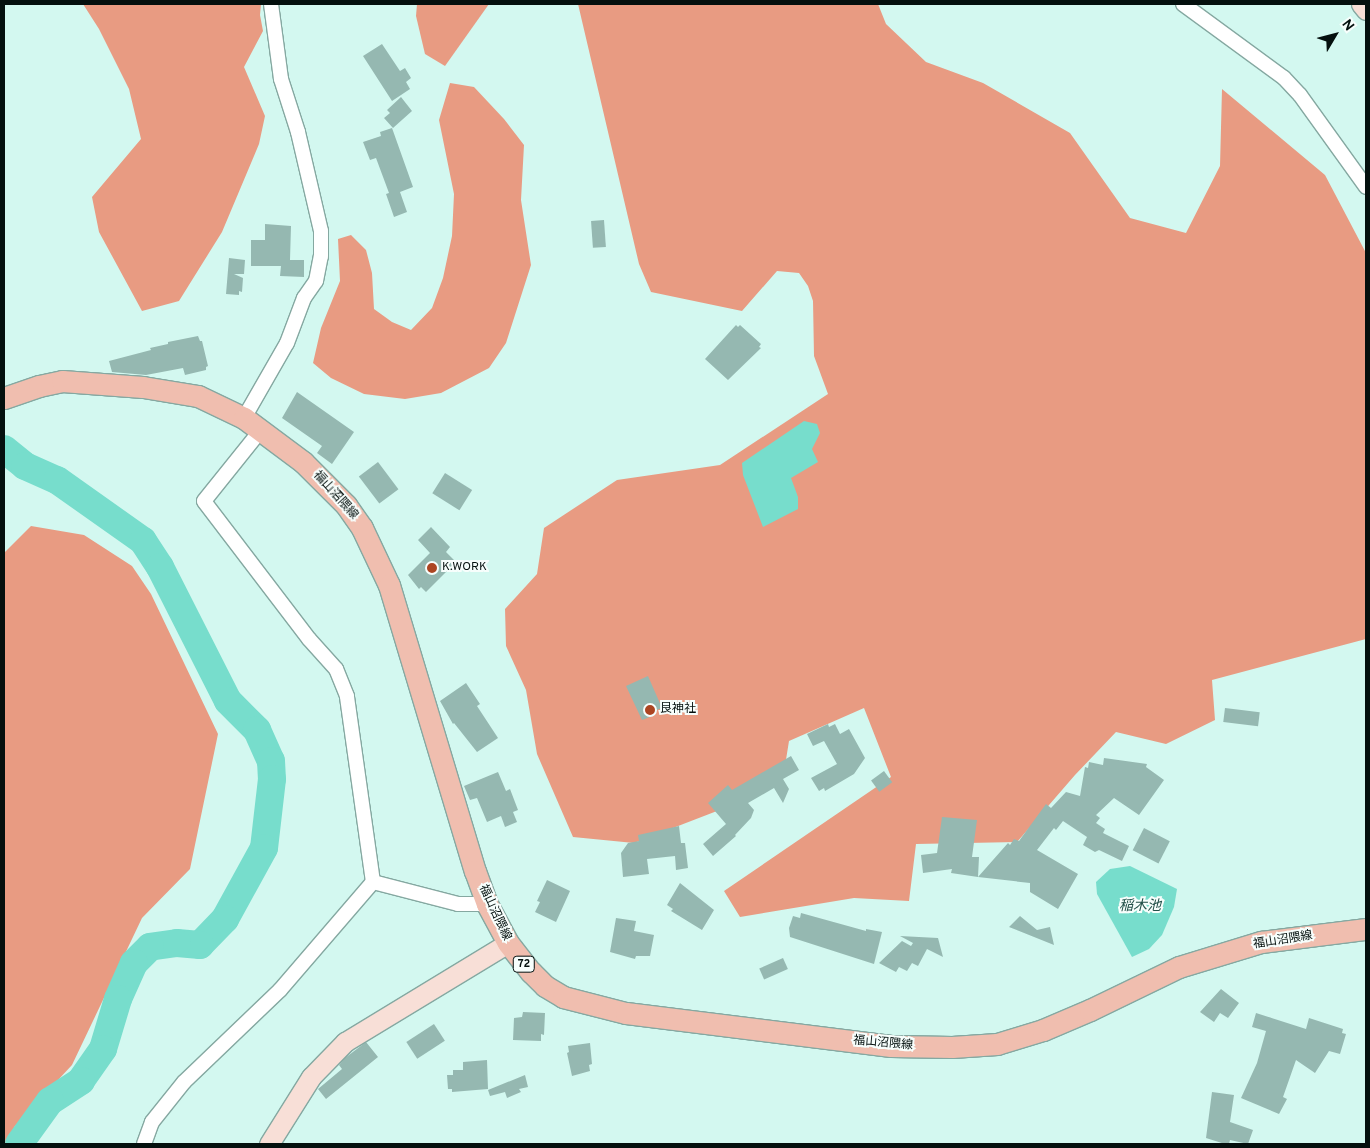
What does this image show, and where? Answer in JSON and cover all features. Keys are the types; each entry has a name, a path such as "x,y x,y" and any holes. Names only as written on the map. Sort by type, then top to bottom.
{"main road":[{"name":"福山沼隈線","path":"4,398 39,386 62,381 143,387 198,396 252,424 304,462 346,505 362,528 389,585 487,904 508,943 531,972 545,986 563,997 626,1014 891,1046 952,1047 997,1044 1043,1030 1090,1010 1179,967 1261,942 1366,928"}],"street":[{"path":"144,1144 152,1122 184,1082 280,990 373,882 347,696 336,669 309,638 204,501 252,424 304,298 316,282 321,256 321,231 298,132 282,79 271,4"},
{"path":"1183,4 1284,78 1300,95 1366,187"},
{"path":"1361,4 1366,10"},
{"path":"373,882 458,904 487,904"},
{"path":"269,1144 311,1076 345,1042 508,943"}],"shaded area":[{"path":"83,4 261,4 260,15 263,31 244,67 265,116 259,144 222,232 179,301 142,311 99,232 92,197 141,139 129,89 99,29"},
{"path":"417,4 489,4 445,66 425,54 416,16"},
{"path":"578,4 878,4 886,24 926,62 983,83 1070,133 1130,218 1186,233 1220,166 1222,89 1325,175 1366,253 1366,639 1212,680 1215,720 1166,744 1116,732 1075,775 1017,842 916,844 909,901 854,898 740,917 724,891 891,777 864,708 789,741 785,766 717,811 634,843 573,837 537,754 526,690 506,646 505,609 537,574 544,528 617,480 720,465 828,394 814,356 813,301 808,286 799,273 777,271 742,311 651,292 639,264"},
{"path":"450,83 474,87 504,119 524,145 521,200 531,265 506,343 489,368 441,393 405,399 364,394 331,378 313,363 321,328 340,281 338,239 351,235 366,250 372,273 374,309 392,322 411,330 432,308 443,278 452,236 454,194 439,120"},
{"path":"31,526 84,535 132,566 151,594 218,734 190,869 142,918 72,1065 15,1126 7,1144 4,1144 4,553"}],"water":[{"path":"804,421 817,424 820,433 812,449 818,462 791,478 798,497 798,509 763,527 743,475 742,463"},
{"name":"稲木池","path":"1130,866 1177,889 1174,907 1162,935 1149,949 1132,957 1097,894 1096,882 1110,869"}],"building":[{"path":"382,44 400,71 405,68 411,78 406,82 410,89 392,101 363,56"},
{"path":"401,97 412,111 393,128 384,118 390,113 387,110"},
{"path":"392,128 413,187 400,192 407,212 394,217 386,194 389,193 376,158 370,160 363,142 381,136 380,132"},
{"path":"604,220 606,247 593,248 591,221"},
{"path":"265,224 291,226 290,260 304,260 304,277 280,276 281,266 251,266 251,240 265,240"},
{"path":"229,258 245,260 244,274 234,274 243,278 242,292 239,291 239,295 226,294"},
{"path":"736,325 738,327 740,325 761,344 759,347 761,348 728,380 705,359"},
{"path":"198,336 200,341 202,341 208,366 206,370 185,375 183,368 146,375 112,372 109,361 151,350 150,348 168,344 168,342"},
{"path":"297,392 354,432 332,464 317,453 322,446 282,418"},
{"path":"378,462 398,489 379,504 359,476"},
{"path":"445,473 472,490 459,510 432,493"},
{"name":"K.WORK","path":"431,527 450,547 446,552 456,562 426,592 421,587 419,589 408,575 430,553 418,540"},
{"path":"648,676 662,708 654,711 655,715 642,720 626,686"},
{"path":"466,683 480,704 477,706 498,738 477,752 453,724 440,701"},
{"path":"1225,708 1260,712 1258,726 1223,722"},
{"path":"828,724 829,727 835,724 840,734 849,729 865,758 854,774 825,791 824,788 819,791 811,778 837,764 824,741 813,746 807,734"},
{"path":"791,756 799,770 783,779 789,789 783,803 774,788 748,803 754,810 751,818 736,836 713,856 703,844 726,824 708,803 728,785 732,790"},
{"path":"1104,758 1147,764 1146,767 1164,780 1139,815 1114,798 1096,815 1100,818 1096,823 1105,829 1103,833 1129,846 1122,861 1099,850 1095,852 1083,845 1087,837 1063,821 1056,830 1054,828 1037,850 1078,874 1058,909 1030,892 1030,883 978,877 1008,843 1010,845 1014,839 1019,841 1046,804 1051,808 1066,792 1080,796 1085,767 1088,768 1089,762 1103,765"},
{"path":"884,771 892,782 879,792 871,780"},
{"path":"498,772 506,791 510,789 518,810 513,812 517,822 505,827 501,816 487,822 477,798 470,800 464,786"},
{"path":"942,817 977,820 972,857 979,857 978,877 951,873 952,869 923,873 921,855 937,853"},
{"path":"679,826 681,843 685,843 688,868 676,870 675,856 647,859 649,874 623,877 621,853 628,843 639,841 638,835"},
{"path":"1144,828 1170,841 1158,863 1133,850"},
{"path":"547,880 570,891 556,922 535,912 540,902 537,901"},
{"path":"680,883 714,910 702,930 671,911 673,909 667,905"},
{"path":"801,913 866,931 866,929 882,932 874,964 790,937 789,928 793,916 800,918"},
{"path":"1020,916 1037,930 1050,927 1054,945 1009,927"},
{"path":"616,918 636,921 634,931 654,935 650,956 636,956 635,959 610,952"},
{"path":"900,936 938,938 943,957 927,949 918,966 912,963 907,971 899,967 896,972 879,963 902,941 911,946 913,943"},
{"path":"783,958 788,969 764,980 759,969"},
{"path":"1221,989 1239,1003 1228,1018 1220,1013 1214,1022 1200,1012"},
{"path":"523,1012 545,1013 544,1035 541,1034 541,1041 513,1040 514,1018 522,1017"},
{"path":"1256,1013 1306,1029 1309,1018 1343,1029 1342,1033 1346,1034 1340,1054 1329,1051 1315,1073 1296,1060 1283,1097 1287,1099 1279,1114 1241,1098 1257,1063 1266,1031 1252,1027"},
{"path":"434,1024 445,1041 417,1059 406,1042"},
{"path":"366,1042 378,1057 326,1099 318,1089 342,1069 339,1065 345,1058"},
{"path":"590,1043 592,1064 589,1065 590,1071 572,1076 567,1053 569,1052 568,1046"},
{"path":"487,1060 488,1089 452,1092 452,1089 448,1089 447,1075 453,1075 453,1070 463,1070 463,1062"},
{"path":"525,1075 528,1087 519,1089 521,1092 507,1098 505,1092 490,1096 488,1090"},
{"path":"1212,1092 1234,1095 1230,1122 1253,1130 1248,1144 1230,1140 1229,1144 1225,1144 1206,1138"}],"waterway":[{"path":"4,449 25,466 57,480 143,541 160,567 228,701 257,730 271,761 272,779 264,848 225,919 200,945 177,943 150,947 134,963 118,999 103,1049 81,1081 50,1101 19,1144"}],"place":[{"name":"K.WORK","path":"432,568"},
{"name":"艮神社","path":"650,710"}]}
